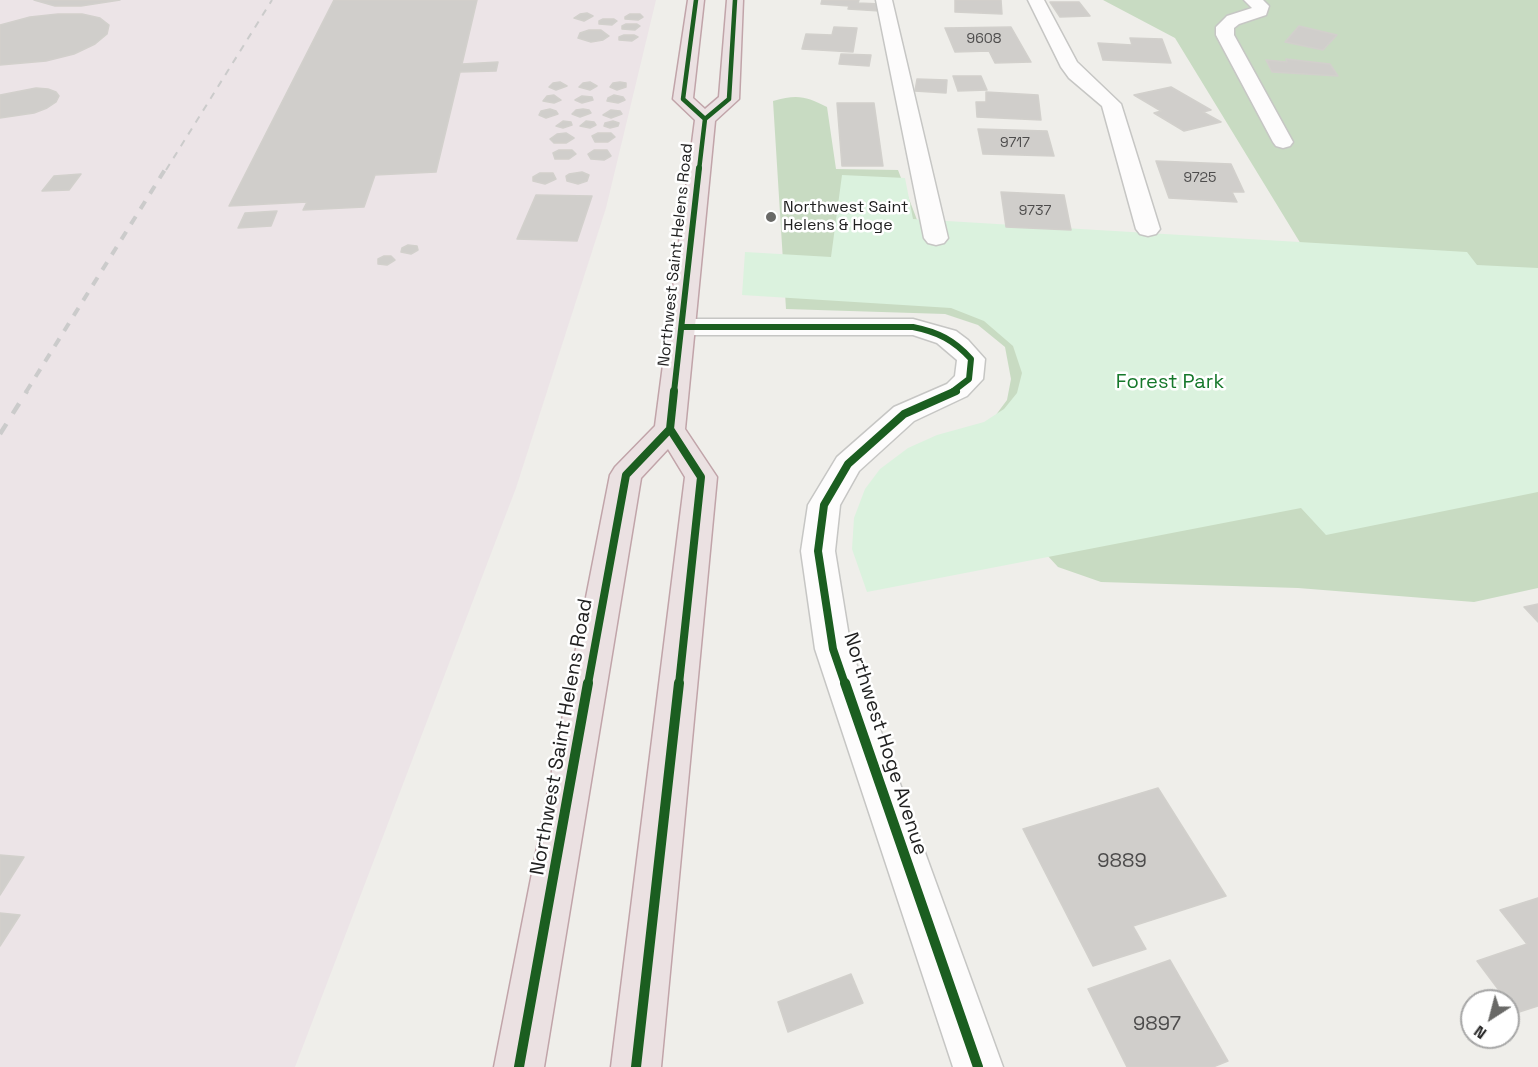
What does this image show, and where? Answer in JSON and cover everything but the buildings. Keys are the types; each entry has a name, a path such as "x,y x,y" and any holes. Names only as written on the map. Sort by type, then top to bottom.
{"highway":[{"name":"Northwest Saint Helens Road","path":"696,0 683,99 705,119"},
{"name":"Northwest Saint Helens Road","path":"519,1067 626,475 670,429 705,119 729,99 735,0"},
{"path":"636,1067 701,477 670,429"}],"street":[{"path":"884,0 936,238"},
{"path":"1036,0 1068,63 1076,74 1112,104 1148,229"},
{"path":"1252,0 1261,6 1260,11 1233,20 1225,27 1225,35 1283,142"},
{"name":"Northwest Hoge Avenue","path":"682,327 913,327 934,331 956,341 971,359 969,379 957,390 904,414 848,464 824,504 818,551 833,649 978,1067"}],"shaded area":[{"path":"0,0 656,0 606,208 516,488 295,1067 0,1067"}],"green space":[{"path":"1103,0 1538,0 1538,588 1474,602 1298,588 1101,582 1058,567 999,503 975,443 1007,400 1011,379 1005,347 978,325 945,314 786,309 773,101 789,97 807,98 827,107 836,169 898,170 922,233 1307,254 1175,38"},
{"name":"Forest Park","path":"842,175 905,178 913,219 1467,252 1477,265 1538,268 1538,492 1326,535 1301,508 867,592 852,549 854,518 865,489 880,469 908,448 937,435 984,422 1004,409 1017,393 1022,373 1013,346 984,321 951,308 742,295 745,252 831,257"}],"railway":[{"path":"166,170 272,0"},
{"path":"26,392 166,168"},
{"path":"0,434 27,391"}],"cycle path":[{"path":"696,0 683,99 705,119"},
{"path":"519,1067 626,475 670,429 705,119 729,99 735,0"},
{"path":"683,327 913,327 946,337 971,359 969,379 957,390 904,414 848,464 824,505 818,551 833,649 978,1067"},
{"path":"636,1067 701,477 670,429"}],"place":[{"name":"Northwest Saint Helens & Hoge","path":"771,217"}]}
